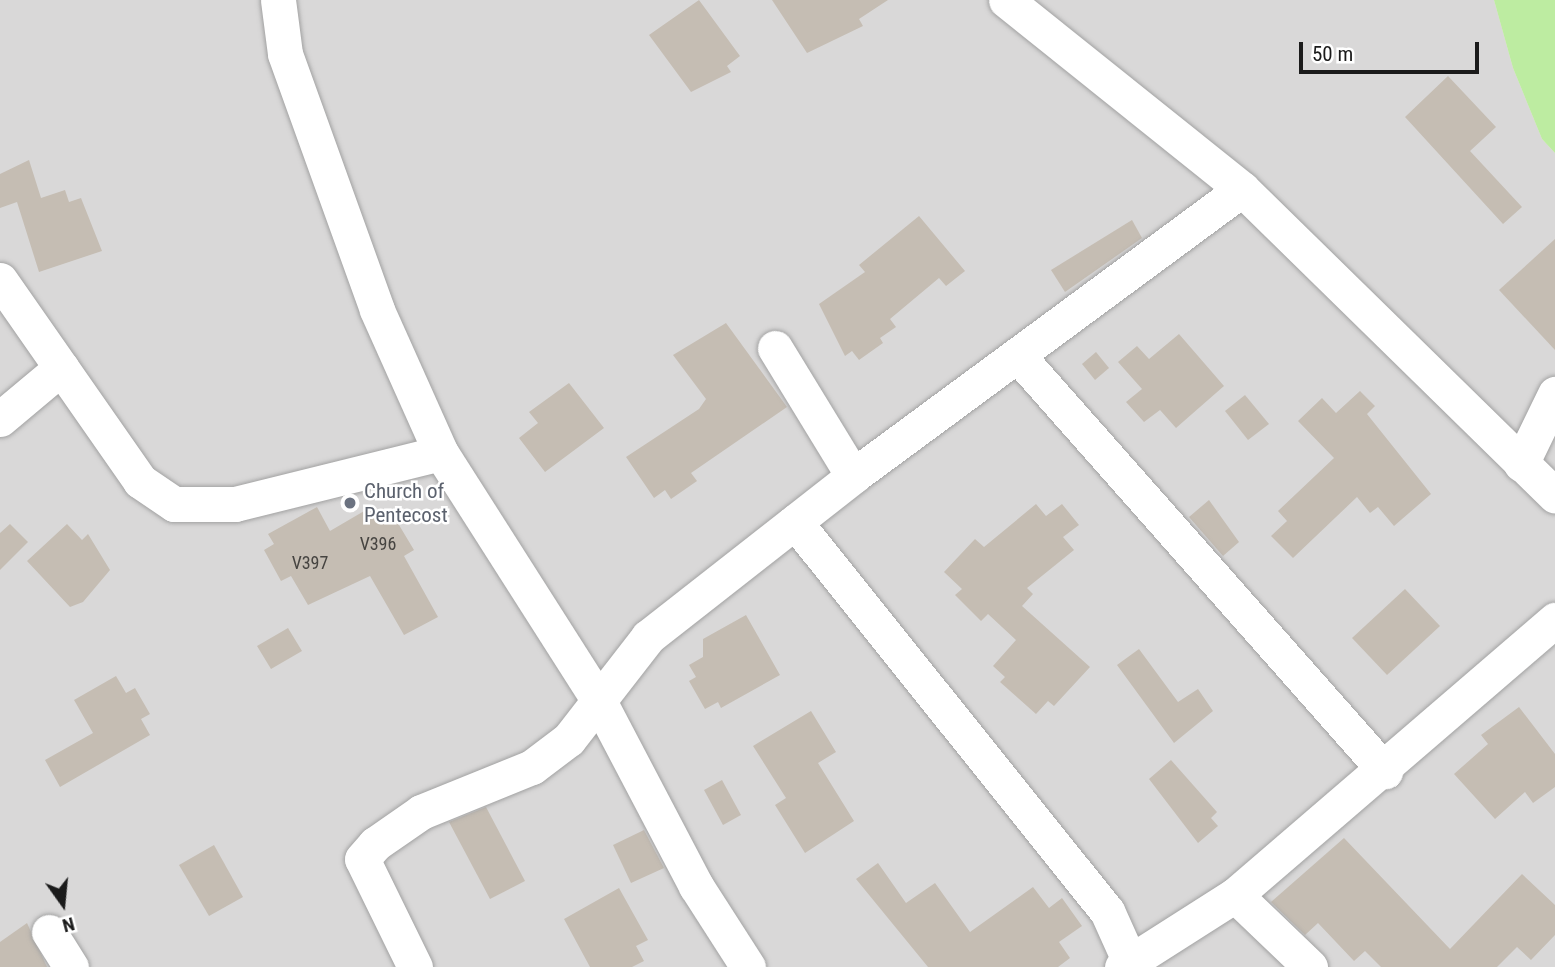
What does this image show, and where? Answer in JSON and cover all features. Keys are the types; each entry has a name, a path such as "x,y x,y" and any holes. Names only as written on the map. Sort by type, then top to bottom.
{"street":[{"path":"278,0 285,54 377,310 441,453 600,703 696,886 748,967"},
{"path":"1006,0 1242,189 1555,496"},
{"path":"415,967 362,859 421,812 533,767 569,739 600,703 648,637 853,476 1019,357 1242,189"},
{"path":"0,280 140,481 174,504 235,504 441,453"},
{"path":"775,348 853,476"},
{"path":"1019,357 1385,771"},
{"path":"0,419 61,368"},
{"path":"1521,464 1555,394"},
{"path":"795,522 1107,911 1125,964 1236,895 1385,771 1555,620"},
{"path":"1236,895 1310,967"},
{"path":"49,932 71,967"}],"shaded area":[{"path":"0,0 1494,0 1513,68 1542,139 1555,153 1555,967 0,967"}],"green space":[{"path":"1494,0 1555,0 1555,153 1542,139 1513,68"}],"building":[{"path":"699,0 740,56 727,66 731,72 691,92 649,35"},
{"path":"772,0 888,0 859,19 863,26 807,53"},
{"path":"1448,76 1496,127 1470,151 1522,207 1503,224 1405,117"},
{"path":"29,160 41,198 65,190 69,202 81,198 102,251 39,272 17,202 0,208 0,174"},
{"path":"919,216 965,271 946,286 939,278 890,319 896,327 880,338 883,343 859,360 852,351 845,356 819,304 865,272 859,265"},
{"path":"1132,220 1142,238 1065,292 1051,270"},
{"path":"1555,239 1555,350 1499,290"},
{"path":"726,323 787,407 691,473 697,481 671,499 665,490 654,498 626,457 699,409 706,399 673,355"},
{"path":"1179,334 1224,386 1176,428 1160,410 1144,422 1126,402 1142,389 1118,362 1137,346 1149,359"},
{"path":"1096,352 1109,368 1095,380 1082,364"},
{"path":"569,383 604,428 545,472 519,438 538,423 529,412"},
{"path":"1360,391 1375,406 1367,414 1431,494 1394,526 1378,507 1370,513 1357,497 1293,558 1271,536 1287,521 1278,511 1334,458 1298,421 1322,398 1336,413"},
{"path":"1245,395 1269,424 1248,440 1225,411"},
{"path":"1209,500 1239,542 1223,556 1189,517"},
{"path":"1036,504 1046,516 1062,504 1079,525 1063,537 1074,550 1027,588 1033,594 1022,606 1090,667 1054,706 1048,701 1036,714 1000,682 1005,677 993,666 1016,640 988,614 981,621 955,595 962,589 944,572 975,539 984,547"},
{"path":"317,507 330,531 371,507 377,517 390,510 414,550 404,556 438,617 404,635 370,576 308,605 291,576 281,581 264,550 274,544 268,534"},
{"path":"10,524 28,542 0,570 0,533"},
{"path":"67,524 82,540 88,534 110,570 83,602 70,607 27,561"},
{"path":"1405,589 1440,626 1387,675 1352,638"},
{"path":"746,615 780,675 721,708 718,702 705,709 689,681 696,677 689,665 703,657 703,639"},
{"path":"288,628 302,651 271,669 257,646"},
{"path":"1139,649 1178,702 1198,689 1213,711 1174,743 1117,665"},
{"path":"116,676 126,693 135,688 150,714 141,719 150,735 60,787 45,760 93,733 74,700"},
{"path":"1519,707 1555,754 1555,787 1533,803 1525,792 1495,819 1454,774 1488,744 1481,735"},
{"path":"811,711 836,752 818,763 854,821 805,853 775,805 786,798 753,746"},
{"path":"1171,760 1217,812 1211,818 1218,826 1198,843 1149,779"},
{"path":"722,780 741,815 723,825 704,790"},
{"path":"486,807 525,881 490,899 449,822"},
{"path":"644,830 664,868 631,883 613,845"},
{"path":"1344,838 1450,949 1522,874 1555,905 1555,935 1531,960 1517,947 1497,967 1381,967 1365,951 1354,961 1318,923 1305,935 1271,902"},
{"path":"214,845 243,897 209,916 179,865"},
{"path":"878,863 906,903 935,883 970,932 1033,887 1049,908 1062,898 1082,926 1059,942 1070,958 1058,967 928,967 856,879"},
{"path":"619,888 648,940 636,946 644,961 632,967 590,967 564,919"},
{"path":"27,923 47,967 0,967 0,942"}],"place":[{"name":"Church of Pentecost","path":"350,503"}]}
